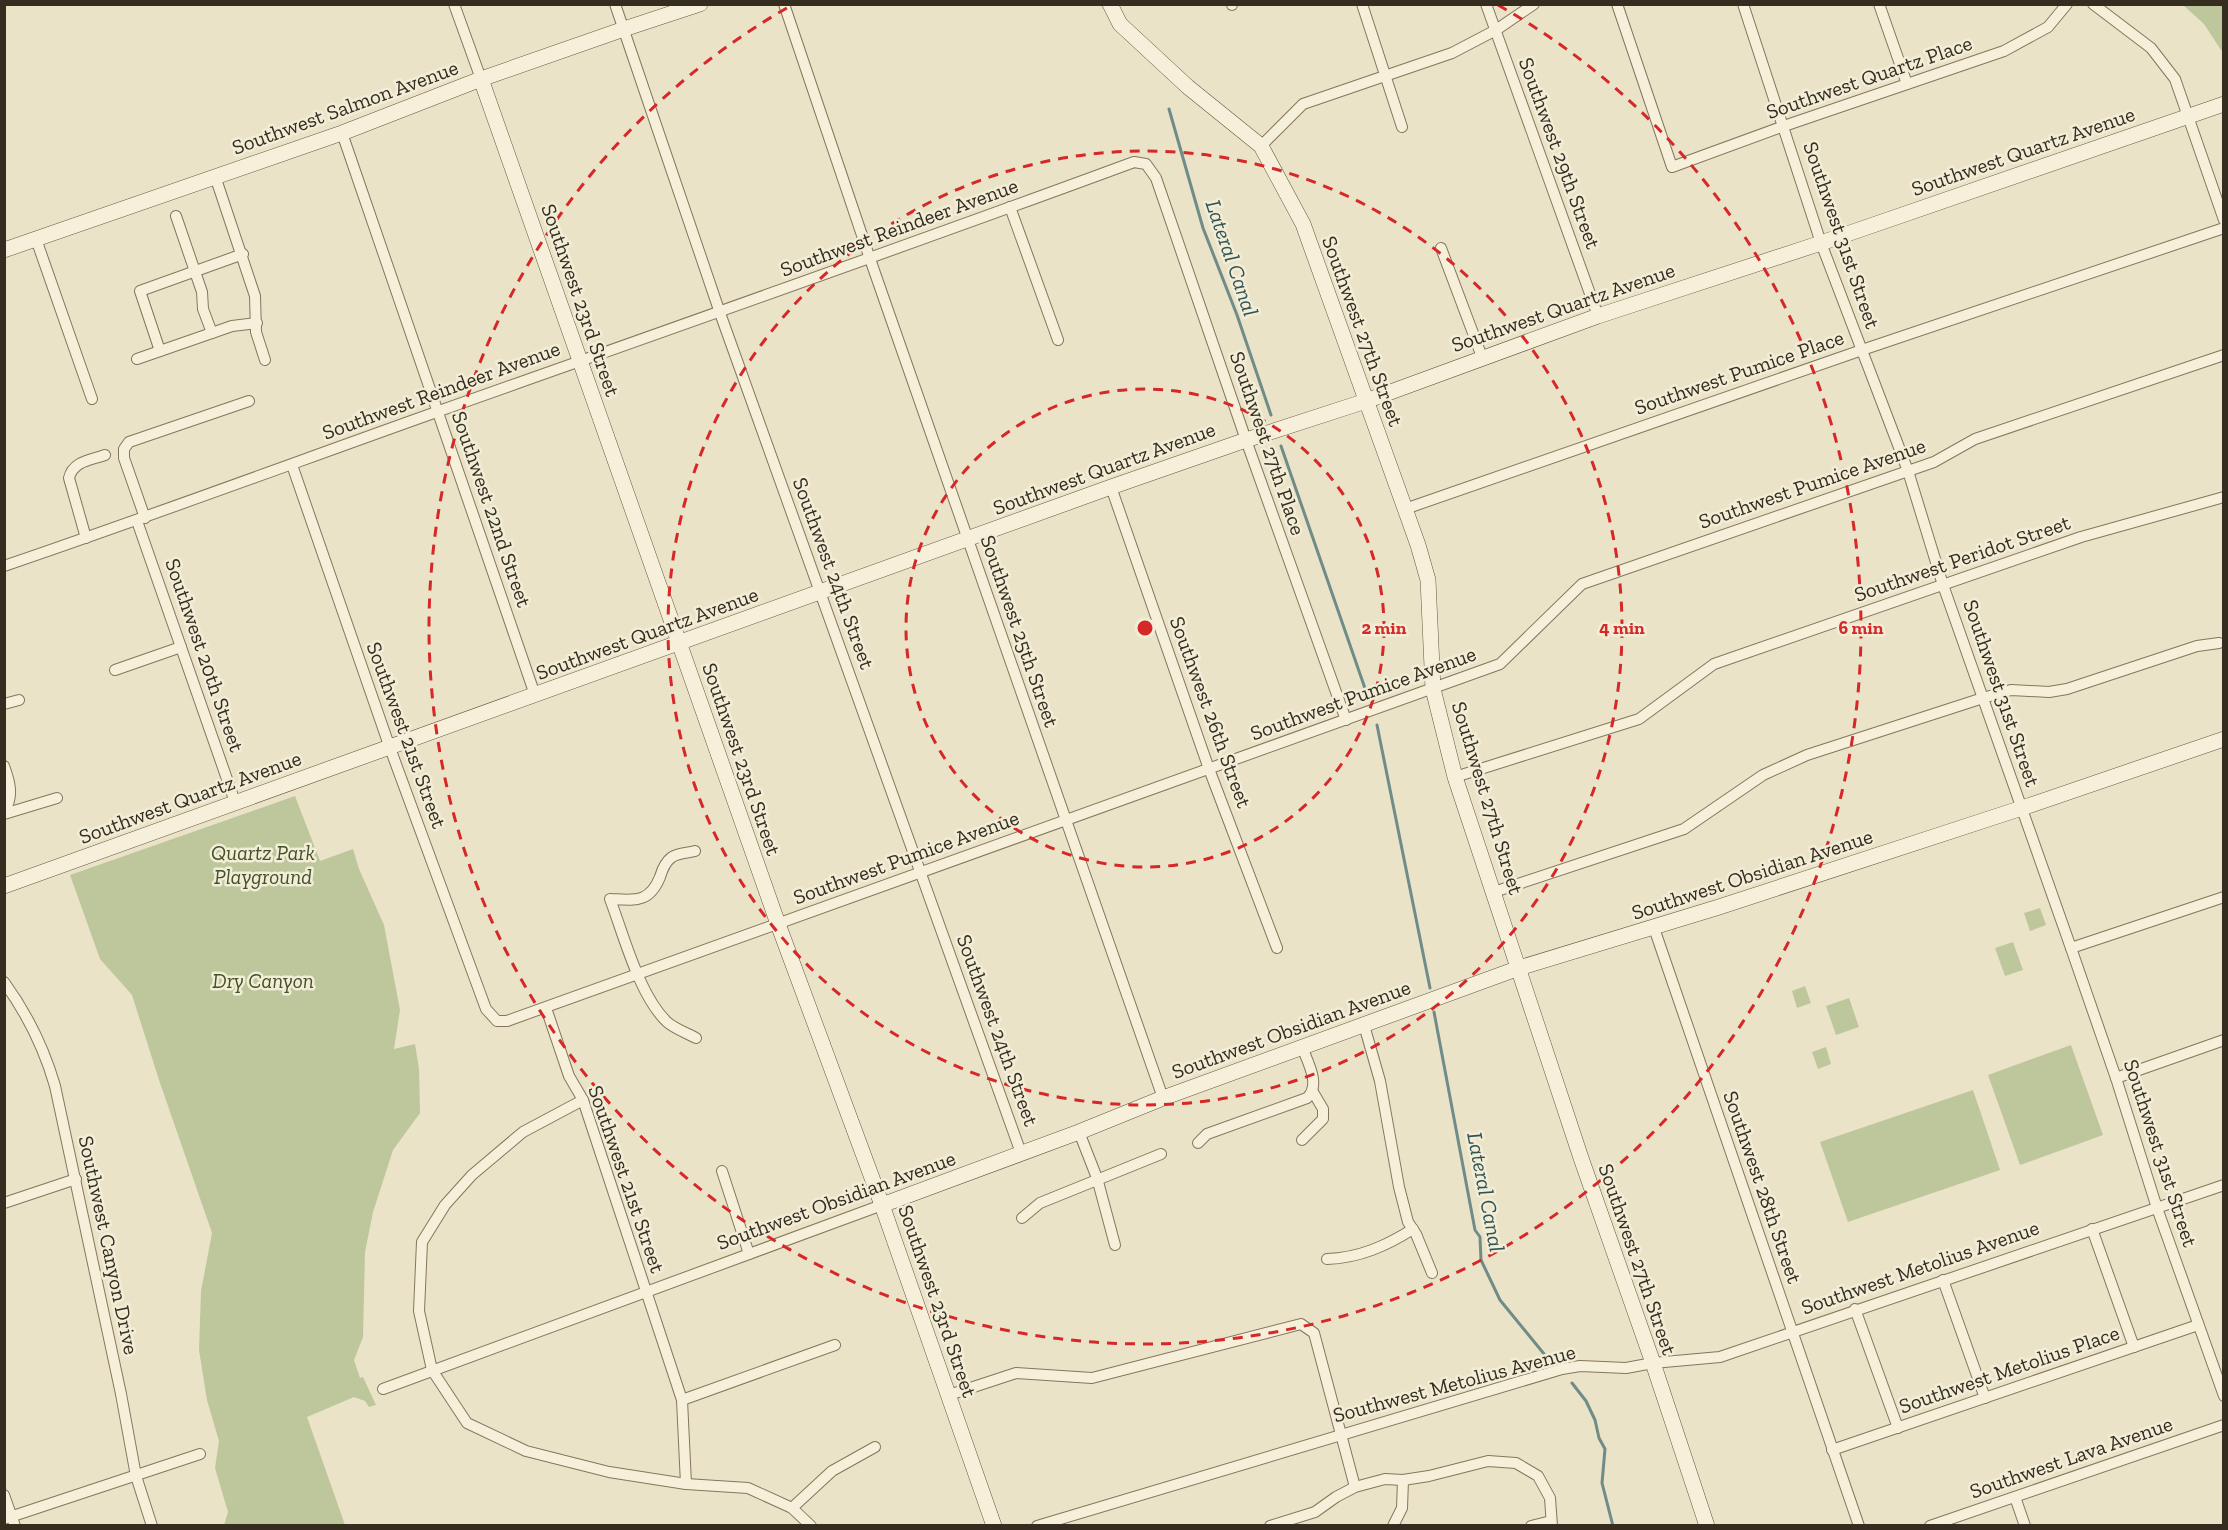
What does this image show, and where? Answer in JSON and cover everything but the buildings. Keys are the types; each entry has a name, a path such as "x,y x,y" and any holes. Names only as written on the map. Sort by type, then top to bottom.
{"street":[{"name":"Southwest 23rd Street","path":"454,4 778,924 882,1205 994,1526"},
{"name":"Southwest 24th Street","path":"615,4 720,313 1021,1153"},
{"name":"Southwest Salmon Avenue","path":"4,250 342,133 481,79 624,28 700,4"},
{"name":"Southwest 25th Street","path":"784,4 869,256 1163,1098"},
{"name":"Southwest 27th Street","path":"1110,4 1120,24 1188,87 1261,146 1303,224 1405,509 1428,580 1433,689 1455,777 1581,1158 1707,1526"},
{"path":"1362,4 1402,127"},
{"name":"Southwest 29th Street","path":"1486,4 1598,316"},
{"path":"1261,146 1303,104 1452,53 1496,30 1534,4"},
{"name":"Southwest Quartz Place","path":"1617,4 1672,168 1784,126 2004,51 2048,27 2067,4"},
{"name":"Southwest 31st Street","path":"1743,4 1821,243 1908,471 1943,585 2116,1078 2157,1208 2223,1396"},
{"path":"1880,4 1907,84"},
{"path":"2093,4 2151,48 2175,80 2223,220"},
{"name":"Southwest Quartz Avenue","path":"4,886 1111,487 1366,401 1598,316 1821,243 2223,104"},
{"name":"Southwest 22nd Street","path":"342,133 536,695"},
{"name":"Southwest Reindeer Avenue","path":"4,567 141,520 438,411 720,313 869,256 1134,162 1146,164 1156,178"},
{"path":"215,176 243,254 255,296 256,332 265,360"},
{"name":"Southwest 27th Place","path":"1156,178 1346,720"},
{"path":"1010,207 1058,340"},
{"path":"176,216 202,292 203,309 212,333"},
{"name":"Southwest Pumice Place","path":"1405,509 1862,350 2223,228"},
{"path":"36,239 92,399"},
{"path":"1441,248 1482,357"},
{"path":"160,351 140,291 243,254"},
{"path":"137,359 231,326 257,322"},
{"name":"Southwest Pumice Avenue","path":"490,1016 497,1021 507,1021 546,1008 1500,664 1582,584 1934,462 1975,439 2223,355"},
{"name":"Southwest 20th Street","path":"235,802 181,647 123,458 124,449 129,442 249,401"},
{"path":"86,538 69,478 75,466 105,455"},
{"name":"Southwest 21st Street","path":"292,465 390,748 490,1016"},
{"name":"Southwest 26th Street","path":"1111,487 1209,769 1277,948"},
{"name":"Southwest Peridot Street","path":"1455,777 1640,719 1714,664 2081,537 2223,497"},
{"path":"1494,892 1684,828 1763,775 1807,755 2011,690 2049,692 2067,689 2197,646 2219,643"},
{"path":"115,670 181,647"},
{"path":"4,704 19,700"},
{"name":"Southwest Obsidian Avenue","path":"383,1389 646,1295 749,1254 1079,1132 1163,1098 1520,968 1654,928 2022,808 2223,739"},
{"path":"4,766 11,783 11,794 4,813"},
{"path":"4,813 57,798"},
{"path":"695,851 673,857 663,868 648,896 638,900 610,898 638,974 652,1003 668,1023 696,1038"},
{"path":"2071,948 2223,897"},
{"name":"Southwest 28th Street","path":"1654,928 1859,1526"},
{"name":"Southwest Canyon Drive","path":"4,982 20,1005 47,1058 55,1086 136,1476 152,1526"},
{"name":"Southwest 21st Street","path":"546,1008 569,1076 583,1100 682,1400 686,1484"},
{"path":"1364,1025 1380,1081 1399,1187 1408,1222 1432,1273"},
{"path":"2116,1078 2223,1040"},
{"path":"1302,1047 1314,1083 1313,1092 1323,1109 1323,1119 1302,1140"},
{"path":"1198,1143 1207,1134 1307,1098 1313,1092"},
{"path":"583,1100 523,1132 472,1174 445,1205 422,1242 418,1311 432,1370 467,1423 526,1451 609,1472 686,1484 748,1488 792,1508 811,1526"},
{"path":"1079,1132 1097,1178 1115,1245"},
{"path":"1022,1218 1040,1203 1097,1178 1161,1155"},
{"path":"722,1171 749,1254"},
{"path":"4,1203 76,1179"},
{"name":"Southwest Metolius Avenue","path":"1038,1526 1562,1369 1580,1366 1626,1368 1653,1363 1720,1357 2223,1185"},
{"path":"1327,1258 1343,1258 1366,1253 1391,1243 1413,1229"},
{"path":"2092,1229 2134,1347"},
{"path":"1943,1280 1985,1398"},
{"path":"1855,1309 1898,1428"},
{"path":"949,1395 1016,1373 1092,1378 1301,1324 1314,1333 1355,1487"},
{"name":"Southwest Metolius Place","path":"1832,1450 2198,1325"},
{"path":"682,1400 836,1345"},
{"name":"Southwest Lava Avenue","path":"1930,1526 2223,1425"},
{"path":"792,1508 832,1471 875,1447"},
{"path":"4,1495 11,1520 200,1454"},
{"path":"1270,1526 1315,1512 1355,1487 1385,1479 1403,1480 1429,1476 1488,1461 1516,1464 1538,1476 1550,1498 1552,1523 1531,1526"},
{"path":"1393,1526 1402,1509 1403,1480"},
{"path":"2015,1497 2025,1526"}],"green space":[{"path":"2183,5 2223,5 2223,53 2204,24"},
{"name":"Dry Canyon","path":"295,796 320,861 353,849 359,869 384,925 400,1010 394,1049 415,1044 419,1069 420,1113 393,1150 373,1212 365,1252 363,1337 354,1360 360,1378 363,1377 376,1405 369,1407 365,1401 354,1397 307,1417 345,1525 224,1525 228,1512 215,1468 219,1441 207,1400 199,1350 201,1291 212,1233 132,995 100,959 70,875"},
{"path":"2040,908 2046,925 2030,931 2024,913"},
{"path":"2013,942 2023,970 2005,976 1995,948"},
{"path":"1805,986 1811,1003 1797,1008 1792,991"},
{"path":"1849,998 1859,1027 1836,1035 1826,1006"},
{"path":"2071,1045 2103,1135 2020,1165 1988,1075"},
{"path":"1826,1047 1831,1064 1818,1069 1812,1052"},
{"path":"1973,1090 2000,1170 1848,1222 1820,1142"}],"waterway":[{"name":"Lateral Canal","path":"1169,109 1203,228 1237,315 1271,415"},
{"name":"Lateral Canal","path":"1281,446 1368,697"},
{"name":"Lateral Canal","path":"1377,725 1430,988"},
{"name":"Lateral Canal","path":"1434,1012 1475,1230 1480,1237 1481,1260 1500,1300 1549,1360"},
{"name":"Lateral Canal","path":"1572,1383 1586,1401 1605,1449 1602,1483 1613,1526"}],"park label":[{"name":"Quartz Park Playground","path":"263,864"}]}
